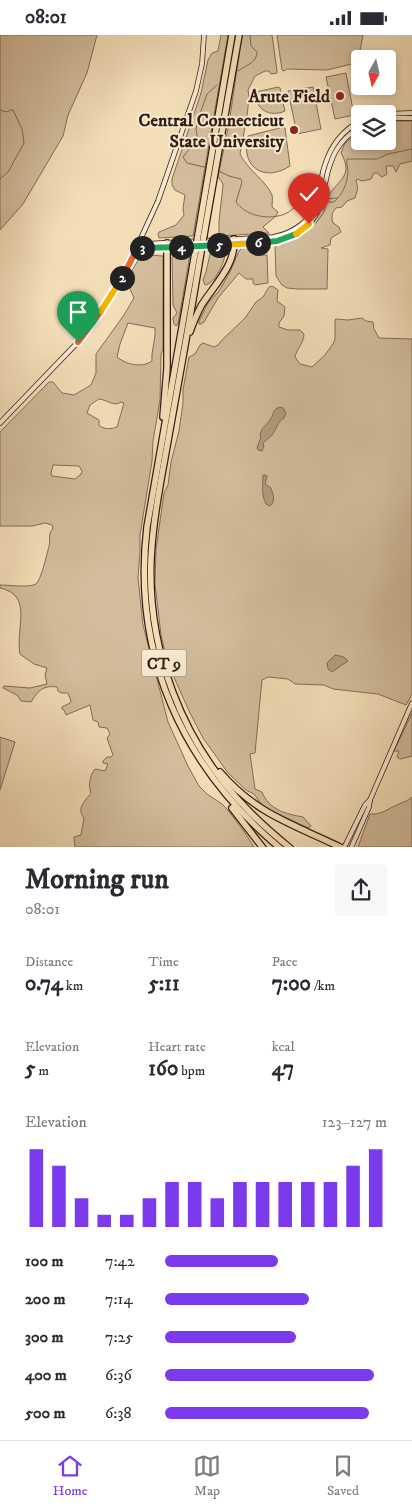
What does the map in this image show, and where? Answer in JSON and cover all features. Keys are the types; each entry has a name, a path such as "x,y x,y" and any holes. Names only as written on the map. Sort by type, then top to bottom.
{"highway":[{"name":"CT 9","path":"214,162 232,35"},
{"name":"CT 9","path":"239,35 156,473 147,527 145,595 150,633 159,671 173,710 191,746 214,781 247,818 280,847"},
{"path":"183,358 196,315 227,267 233,253 234,241"},
{"path":"156,473 167,373 167,245"},
{"name":"CT 9","path":"198,252 183,358 152,542 151,575 154,619 163,661 178,706 193,736 213,769 236,798 262,824 290,847"},
{"path":"193,736 224,776 254,804 282,821 343,847"},
{"path":"214,781 222,795 263,847"}],"main road":[{"path":"0,423 78,342 114,292 138,247 162,191 196,90 202,61 204,35"},
{"path":"396,114 412,113"},
{"path":"396,118 412,118"},
{"path":"138,247 144,249 167,245 234,241 272,242 288,238 306,227 322,202 326,161 334,145 351,128"},
{"path":"323,183 336,151 351,134"},
{"path":"351,847 412,703"},
{"path":"343,847 365,805 370,800"}],"shaded area":[{"path":"0,35 97,35 87,73 68,115 63,136 23,204 0,230"},
{"path":"221,35 228,35 193,236 159,238 159,232 176,225 184,215 185,195 175,190 172,185 172,179 201,93 208,60 212,53 218,51"},
{"path":"242,35 272,35 277,73 271,74 269,71 265,71 255,76 248,90 247,117 240,154 269,190 272,196 272,207 278,212 263,227 269,233 219,236 223,185 218,177 229,124"},
{"path":"277,35 363,35 360,50 351,50 351,64 327,70 282,70"},
{"name":"Arute Field","path":"346,73 352,105 351,116 335,119 326,77"},
{"path":"313,87 321,129 297,134 288,91"},
{"path":"280,88 285,111 269,113 264,111 258,103 256,92"},
{"path":"396,121 412,121 412,161 400,164 396,172 393,166 386,166 387,174 382,177 374,173 371,179 362,181 357,179 355,198 347,201 342,207 336,208 332,215 333,223 339,227 341,232 331,238 330,245 321,248 328,249 327,289 287,288 282,285 276,276 275,247 280,243 299,236 315,219 326,199 345,173 345,161 341,153 345,143 351,138 351,150 396,150"},
{"path":"285,128 290,166 271,173 256,169 251,164 248,156 246,147 248,136"},
{"path":"244,246 261,246 262,255 267,255 268,283 255,285 253,279 246,279 239,273 218,298 204,322 199,324 208,303 219,291 230,272 239,251"},
{"path":"221,248 226,250 222,265 213,280 205,285 203,280 211,250"},
{"path":"188,252 190,254 189,261 178,324 176,326 173,318 177,313 173,305 172,257 175,255 181,259 184,253"},
{"path":"148,255 163,256 163,348 161,355 160,400 140,535 138,578 143,625 168,722 188,766 199,786 227,809 254,847 75,847 74,837 81,835 84,818 81,808 91,793 90,780 92,774 95,769 105,771 108,764 103,763 103,761 113,755 107,738 110,734 107,728 99,727 98,722 93,720 90,705 66,715 62,707 71,701 68,693 61,693 57,687 42,689 31,702 21,701 17,695 3,688 4,686 30,688 47,684 45,675 47,668 34,664 20,654 20,605 17,598 10,592 0,588 0,585 24,586 33,585 38,582 44,567 53,528 52,525 45,523 32,526 0,526 0,432 49,382 53,382 62,393 74,395 91,385 96,373 96,354 134,298 126,280 140,257","holes":["128,323 155,328 152,361 134,365 117,357","99,399 113,404 124,403 117,427 108,429 101,427 99,420 87,413 90,405","53,465 79,466 82,471 75,479 52,476"]},
{"path":"272,286 278,290 277,301 285,307 284,316 279,323 279,327 288,330 300,330 304,334 295,357 300,364 312,367 325,355 335,339 336,319 362,318 373,322 374,329 379,338 412,339 412,694 406,705 378,694 333,689 324,685 295,684 288,679 268,677 262,680 255,753 250,754 255,789 262,792 269,803 279,810 303,817 311,826 308,828 263,807 254,794 246,790 228,773 203,738 168,664 161,635 155,584 156,549 164,493 168,485 171,462 179,431 183,390 189,357 195,354 203,343 214,347 218,345 245,318 256,302"},
{"path":"280,407 286,413 284,418 263,444 262,451 258,450 262,430 274,411"},
{"path":"263,475 267,476 265,484 271,488 273,495 273,502 270,506 266,504 263,497"},
{"path":"335,655 344,657 348,661 332,672 328,669 327,663"},
{"path":"412,713 412,756 400,759 397,757 399,751 394,751"},
{"path":"0,737 15,742 0,790"},
{"path":"412,797 412,847 358,847 370,814 381,813"}],"waterway":[{"path":"238,71 257,56 257,52 251,46 250,35"},
{"path":"208,168 187,163 183,157 198,142 196,129 201,111 207,94 217,85"},
{"path":"0,110 6,112 13,110 22,129 24,143 8,172 0,179"},
{"path":"324,202 334,202 346,185 347,159 377,159 388,154 412,149"},
{"path":"217,170 241,179 242,182 236,202 245,210 256,215 263,217 282,215 303,202 312,200"},
{"path":"316,223 324,212 327,199 337,198"}],"place":[{"name":"Arute Field","path":"340,96"},
{"name":"Central Connecticut State University","path":"294,130"}],"route":[{"path":"78,342 114,292 138,247 146,249 272,242 291,237 309,224"}]}
